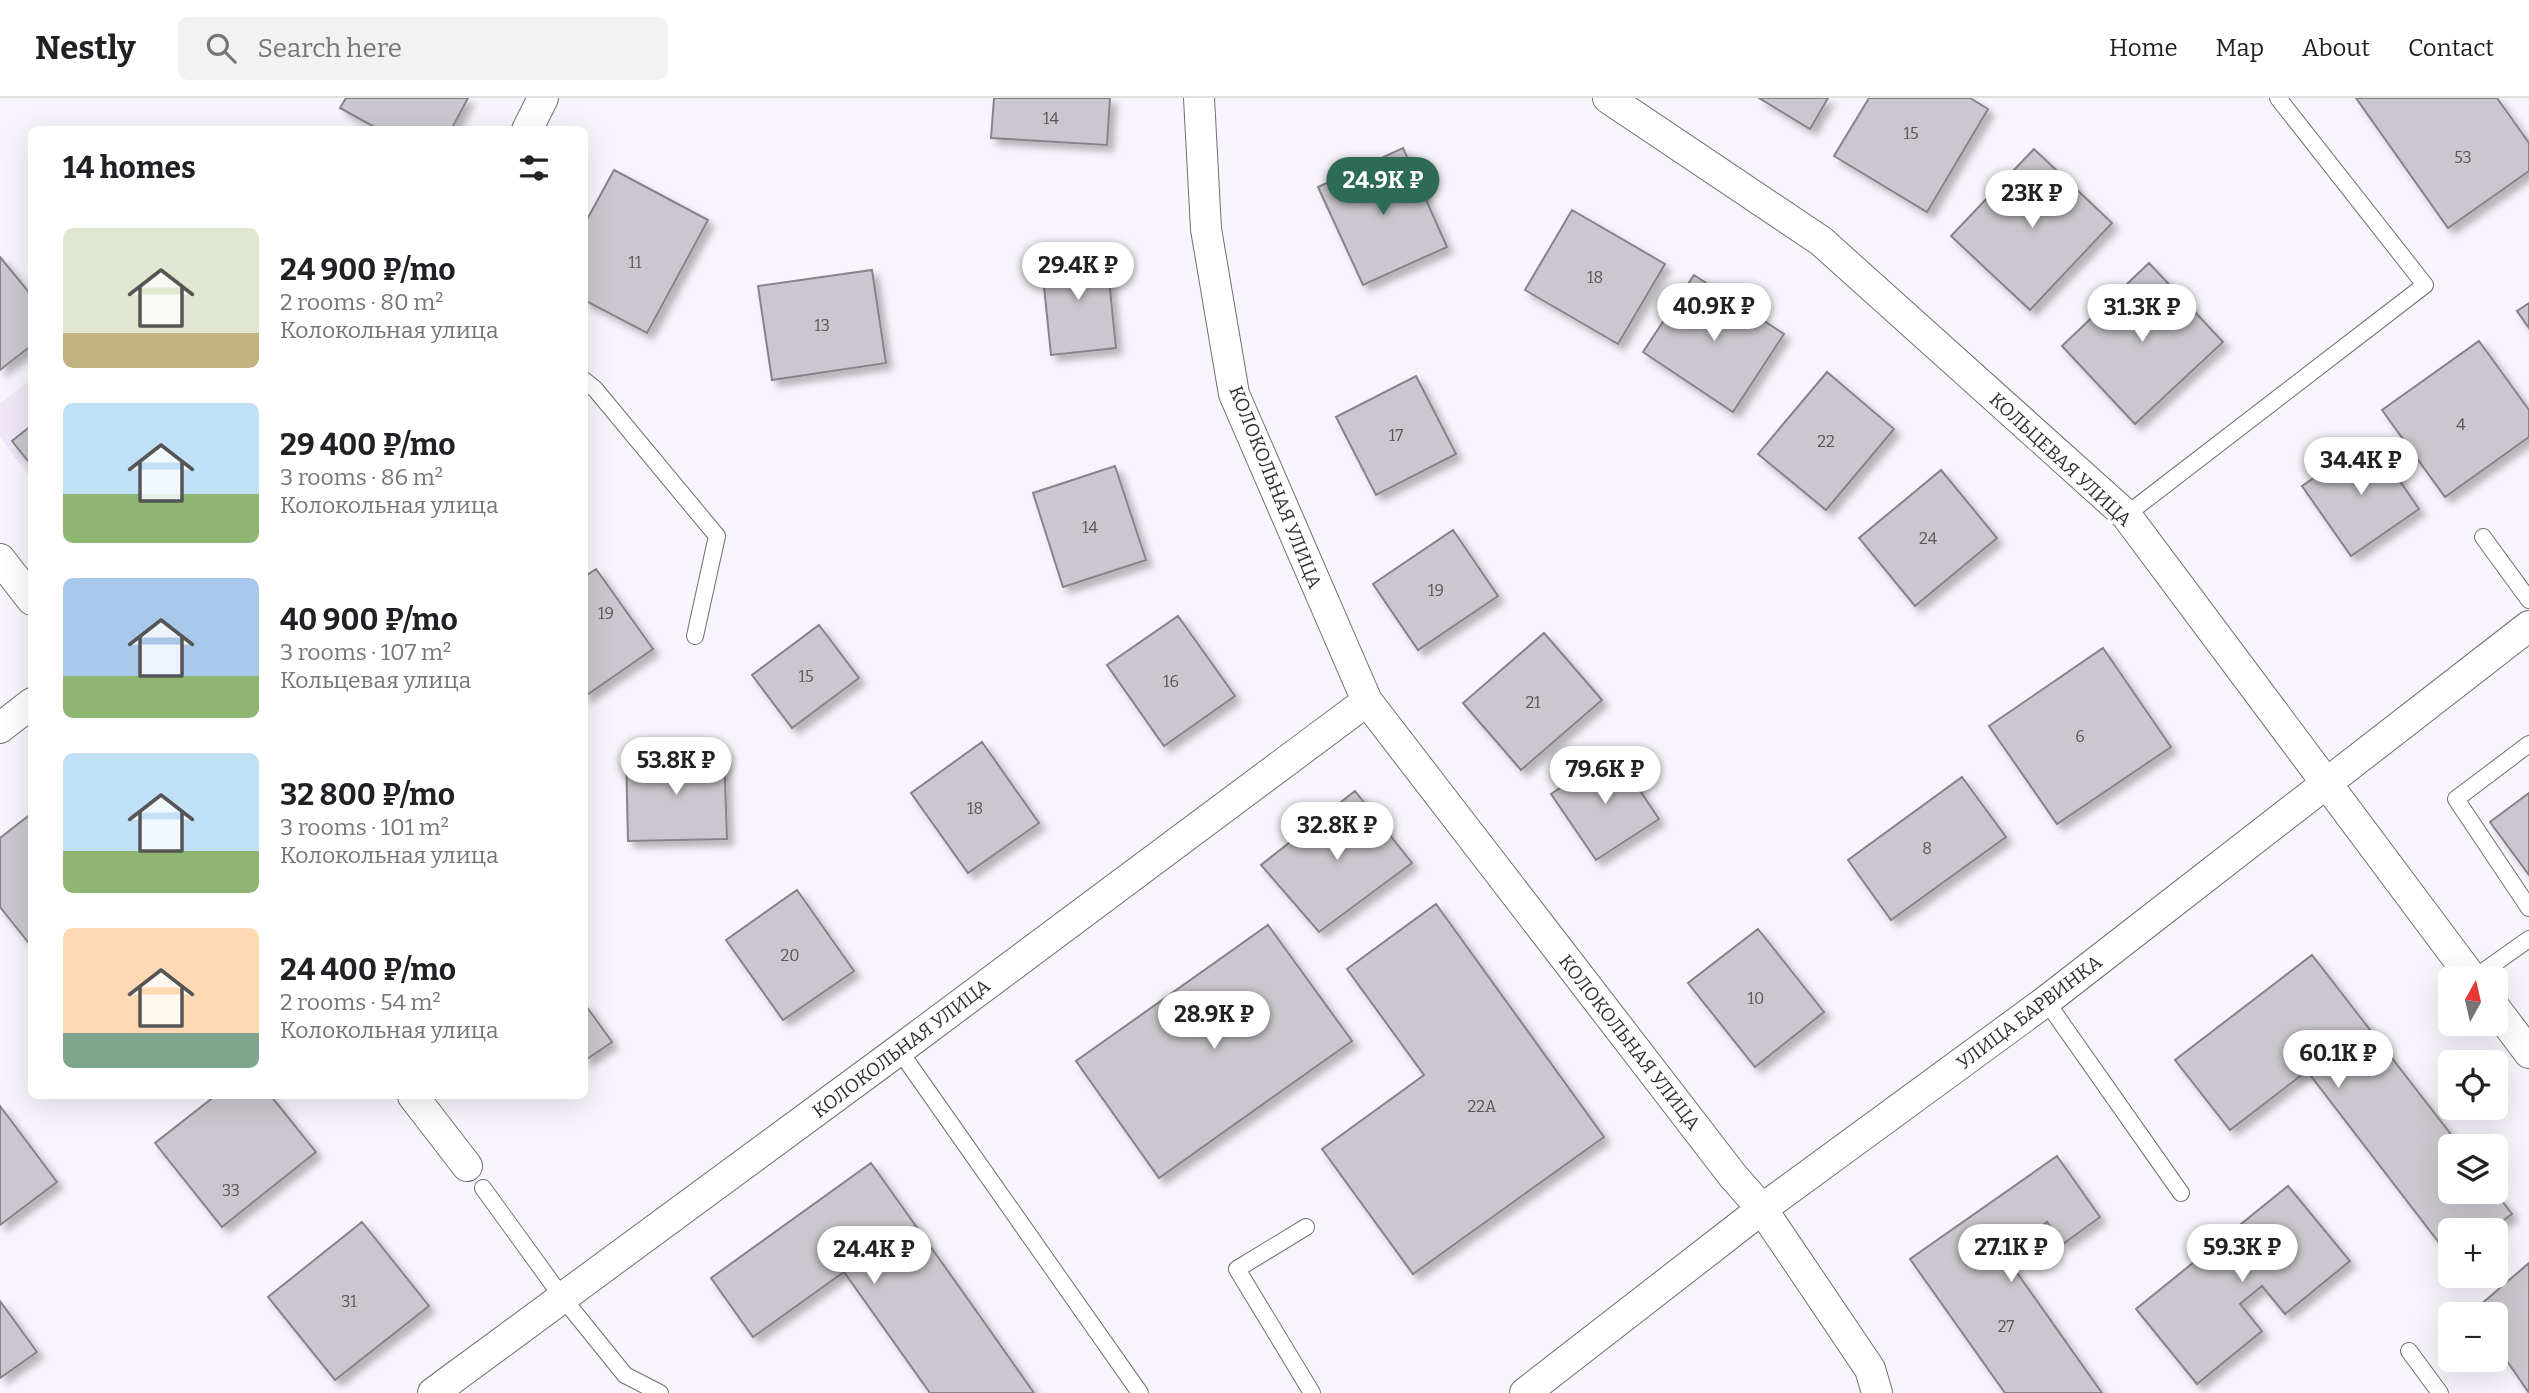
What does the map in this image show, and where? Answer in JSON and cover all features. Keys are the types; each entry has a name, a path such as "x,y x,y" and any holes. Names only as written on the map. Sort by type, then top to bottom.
{"street":[{"path":"529,126 543,98"},
{"name":"КОЛОКОЛЬНАЯ УЛИЦА","path":"1199,98 1206,229 1234,394 1367,701 1707,1143 1762,1209 1870,1369 1877,1393"},
{"name":"КОЛЬЦЕВАЯ УЛИЦА","path":"1608,98 1821,241 2126,515 2464,966"},
{"path":"0,559 28,595"},
{"name":"УЛИЦА БАРВИНКА","path":"1525,1393 1762,1209 2046,1001 2529,626"},
{"name":"КОЛОКОЛЬНАЯ УЛИЦА","path":"433,1393 1367,701"},
{"path":"0,728 28,706"},
{"path":"2508,1025 2529,1053"},
{"path":"415,1099 475,1177"}],"lane":[{"path":"2126,515 2425,285 2278,98"},
{"path":"588,383 717,536 695,636"},
{"path":"2483,537 2529,600"},
{"path":"2529,744 2456,799 2529,908"},
{"path":"2490,966 2529,939"},
{"path":"2046,1001 2181,1193"},
{"path":"899,1050 1140,1393"},
{"path":"475,1177 562,1297 625,1375 660,1393"},
{"path":"1306,1227 1237,1269 1312,1393"},
{"path":"2409,1351 2440,1393"}],"shaded area":[{"path":"28,381 28,475 0,437 0,404"}],"building":[{"path":"346,98 468,98 453,126 373,126 340,108"},
{"path":"994,98 1110,98 1107,145 991,138"},
{"path":"1759,98 1828,98 1810,129"},
{"path":"1869,98 1970,98 1988,109 1927,212 1834,156"},
{"path":"2356,98 2497,98 2529,143 2529,171 2448,228"},
{"path":"1403,148 1447,247 1363,285 1318,187"},
{"path":"2034,149 2112,223 2030,310 1951,236"},
{"path":"614,170 708,220 647,333 588,302 588,218"},
{"path":"1572,210 1665,264 1618,344 1525,290"},
{"path":"1106,250 1116,348 1051,355 1041,257"},
{"path":"0,257 28,291 28,348 0,370"},
{"path":"2149,263 2223,342 2135,424 2062,346"},
{"path":"872,270 886,363 772,380 758,286"},
{"path":"1694,275 1784,334 1733,412 1643,352"},
{"path":"2529,303 2529,328 2517,311"},
{"path":"2479,341 2529,410 2529,437 2445,497 2382,410"},
{"path":"1827,372 1894,429 1826,510 1758,454"},
{"path":"1416,376 1456,454 1376,495 1336,417"},
{"path":"28,428 28,461 12,441"},
{"path":"2371,439 2419,509 2351,556 2302,486"},
{"path":"1115,466 1146,560 1063,587 1033,493"},
{"path":"1941,470 1997,538 1915,606 1859,538"},
{"path":"1453,530 1498,596 1418,650 1373,584"},
{"path":"596,569 653,649 588,694 588,574"},
{"path":"1178,616 1235,696 1164,746 1107,665"},
{"path":"819,625 859,678 792,728 752,675"},
{"path":"1544,633 1602,700 1521,770 1463,703"},
{"path":"2103,648 2171,747 2057,824 1989,726"},
{"path":"982,742 1039,823 968,873 911,793"},
{"path":"724,752 727,839 628,841 626,754"},
{"path":"1614,752 1659,819 1596,860 1551,794"},
{"path":"1962,777 2006,837 1891,920 1848,860"},
{"path":"1355,791 1412,863 1319,932 1261,865"},
{"path":"2529,793 2529,875 2490,822"},
{"path":"28,816 28,942 0,907 0,838"},
{"path":"797,890 854,971 783,1020 726,940"},
{"path":"1436,904 1604,1137 1413,1274 1322,1149 1424,1075 1347,969"},
{"path":"1268,925 1352,1041 1159,1178 1076,1061"},
{"path":"1758,929 1824,1012 1755,1067 1688,983"},
{"path":"2312,955 2451,1134 2438,1134 2438,1204 2504,1204 2512,1214 2506,1218 2438,1218 2438,1241 2307,1071 2230,1130 2175,1060"},
{"path":"588,1009 612,1042 588,1058"},
{"path":"211,1099 273,1099 316,1152 222,1227 155,1143"},
{"path":"0,1106 57,1182 0,1225"},
{"path":"2057,1156 2100,1217 2063,1244 2047,1222 2003,1253 2102,1393 2005,1393 1910,1259"},
{"path":"871,1163 1034,1393 930,1393 844,1272 753,1337 711,1278"},
{"path":"2288,1186 2350,1261 2285,1314 2262,1286 2240,1304 2262,1331 2197,1384 2136,1309"},
{"path":"362,1222 429,1306 335,1380 268,1297"},
{"path":"2529,1263 2529,1393 2508,1362 2508,1302 2484,1302 2500,1288 2508,1288 2508,1281"},
{"path":"0,1301 37,1352 0,1378"}]}
